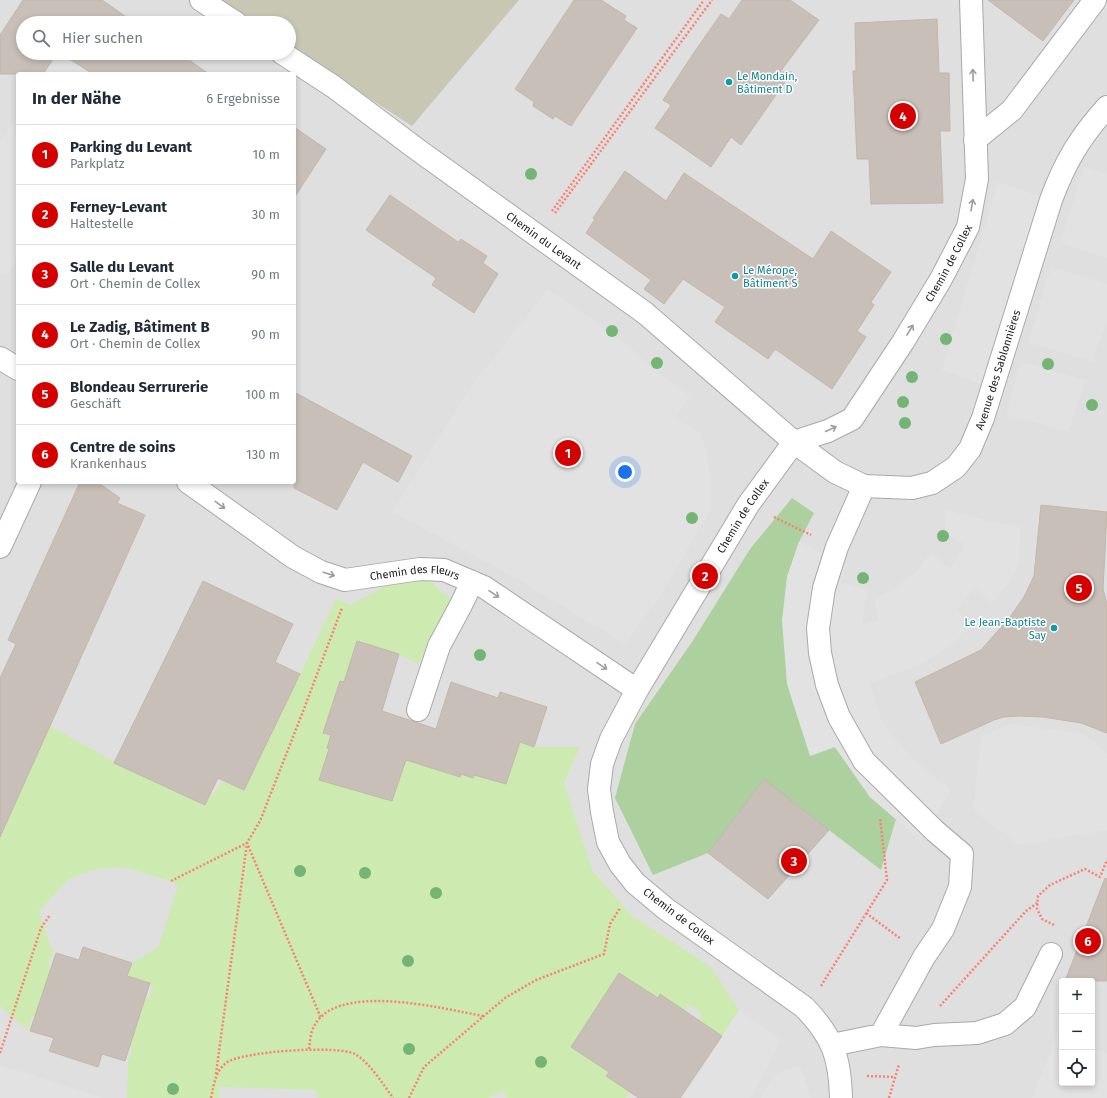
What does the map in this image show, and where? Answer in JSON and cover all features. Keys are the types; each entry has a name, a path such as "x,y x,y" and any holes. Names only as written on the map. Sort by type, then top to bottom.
{"street":[{"path":"201,0 225,16"},
{"name":"Chemin de Collex","path":"841,1098 838,1061 832,1045 819,1023 804,1007 666,909 635,883 620,864 608,842 599,789 602,764 611,739 637,690 748,505 794,442 828,431 852,418 941,279 968,227 977,179 971,0"},
{"path":"975,140 1012,110 1095,0"},
{"name":"Chemin du Levant","path":"293,60 334,87 645,312 794,442"},
{"name":"Avenue des Sablonnières","path":"794,442 835,472 864,486 912,488 932,484 956,466 970,449 983,418 1051,200 1062,171 1086,130 1107,107"},
{"path":"0,358 16,368"},
{"path":"0,547 29,484"},
{"name":"Chemin des Fleurs","path":"191,484 293,557 321,572 345,580 420,569 444,570 484,587 637,690"},
{"path":"864,486 837,546 824,588 818,628 820,652 827,685 839,717 864,762 935,832 962,854 960,888 943,929 924,957 881,1035"},
{"path":"418,710 439,646 472,582"},
{"path":"832,1045 881,1035 916,1038 934,1035 977,1033 1005,1024 1025,1007 1051,954"}],"path":[{"path":"537,235 704,0"},
{"path":"537,235 712,0"},
{"path":"748,505 837,546"},
{"path":"211,1098 216,1074 247,843 260,821 302,714 345,598 345,580"},
{"path":"804,1007 819,988 888,880 880,816 897,794"},
{"path":"171,881 247,843"},
{"path":"247,843 321,1018"},
{"path":"1058,927 1042,919 1036,909 1038,896 1050,885 1085,869 1100,877 1107,860"},
{"path":"408,1098 424,1067 448,1049 483,1016 505,998 536,980 604,954 610,924 635,883"},
{"path":"916,1038 927,1021 952,992 1026,911 1037,903"},
{"path":"866,913 924,957"},
{"path":"0,1053 41,928 50,915"},
{"path":"309,1049 312,1030 321,1018 336,1008 362,1001 415,1003 483,1016"},
{"path":"216,1074 227,1062 248,1055 309,1049 344,1051 355,1054 381,1078 393,1098"},
{"path":"889,1098 901,1060"}],"shaded area":[{"path":"0,0 1107,0 1107,1098 0,1098"},
{"path":"220,0 519,0 412,126 296,51 296,16 244,16"},
{"path":"54,60 88,60 106,72 46,72"},
{"path":"16,118 16,261 7,276 0,272 0,142"},
{"path":"1084,167 1107,174 1107,258 1060,243"},
{"path":"998,182 1051,200 992,388 942,370"},
{"path":"1051,267 1107,284 1107,319 1093,362 1028,342"},
{"path":"548,289 627,344 644,361 690,396 676,417 702,435 710,471 710,511 659,598 625,644 509,574 392,512 470,388"},
{"path":"1021,362 1086,380 1068,431 1006,415"},
{"path":"946,510 1000,524 1020,527 1019,562 1010,582 991,603 975,587 957,610 973,626 949,647 919,665 870,683 882,722 911,758 951,790 920,840 870,797 835,747 810,756 787,684 782,620 787,577 799,542 846,565 841,583 867,590 862,625 879,620 873,598 891,590 916,573 930,552 950,569 965,545 945,533"},
{"path":"1011,724 1084,734 1107,754 1107,830 1019,845 973,810 981,737"},
{"path":"739,1010 781,1040 751,1098 683,1098"},
{"path":"1057,1034 1059,1035 1059,1086 1095,1086 1095,1049 1107,1053 1107,1098 1032,1098"},
{"path":"0,1065 102,1098 0,1098"},
{"path":"800,1065 811,1098 761,1098 773,1075"}],"green space":[{"path":"792,498 814,513 799,542 787,577 835,747 870,797 896,819 881,870 764,780 708,853 653,875 615,798 635,724 692,642 750,549"},
{"path":"427,579 455,602 418,664 399,654 357,641 344,682 340,682 323,732 331,735 327,748 329,749 320,780 348,789 350,785 361,791 392,801 402,771 402,758 460,777 461,774 473,778 475,775 505,784 516,755 515,741 534,747 580,747 564,783 592,870 631,915 711,967 739,1010 722,1036 698,1020 702,1014 688,1004 684,1011 660,994 657,998 619,974 571,1047 609,1072 606,1076 630,1092 626,1098 507,1098 503,1091 488,1098 317,1098 316,1090 219,1087 219,1098 127,1098 128,1062 133,1048 129,1047 145,998 149,999 153,985 127,976 132,963 159,946 178,885 171,881 123,867 97,869 69,879 39,911 53,952 48,968 51,969 35,1016 32,1016 28,1030 0,1006 0,838 17,799 12,797 50,726 129,770 204,805 223,781 244,790 336,599 351,605 392,582"}],"building":[{"path":"23,0 102,0 125,16 16,16 16,60 52,60 44,72 16,72 16,74 0,74 0,35"},
{"path":"574,0 601,0 626,16 624,20 637,28 571,126 555,116 553,119 533,106 534,102 515,89"},
{"name":"Le Mondain, Bâtiment D","path":"742,0 790,0 819,20 780,72 792,72 741,145 731,137 711,167 655,128 671,105 663,100 693,54 721,14 729,19"},
{"path":"988,0 1074,0 1043,41"},
{"path":"937,19 939,73 949,73 950,131 940,131 943,203 871,204 869,159 857,159 853,71 856,71 855,23"},
{"path":"71,60 189,60 206,72 90,72"},
{"path":"296,128 326,149 296,195"},
{"name":"Le Mérope, Bâtiment S","path":"625,171 666,201 684,173 813,259 831,231 891,272 871,302 874,305 857,331 866,337 832,389 775,349 768,359 715,322 725,307 683,279 664,304 644,289 651,280 586,233 595,219 593,218"},
{"path":"390,195 458,242 461,239 487,256 483,263 498,274 474,313 432,285 436,278 366,230"},
{"path":"296,393 412,456 398,482 363,462 337,510 294,488 294,484 296,484"},
{"path":"79,484 100,484 120,498 117,503 145,515 0,837 0,678 16,644 8,640"},
{"name":"Le Jean-Baptiste Say","path":"1041,505 1107,512 1103,589 1107,604 1107,733 1081,723 1043,717 1019,716 1004,717 994,720 941,744 915,682 981,650 1010,617 1024,597 1034,576"},
{"path":"203,581 293,624 275,662 300,674 244,790 218,778 205,805 114,763"},
{"path":"357,641 399,654 382,711 436,729 451,682 498,698 500,692 547,707 534,747 520,742 506,784 474,775 473,778 461,774 460,777 406,760 392,801 319,780 329,749 327,748 331,735 323,733 340,681 344,682"},
{"path":"764,779 829,830 768,899 708,853"},
{"path":"1105,878 1107,879 1107,981 1095,981 1095,978 1066,978"},
{"path":"83,947 132,963 127,976 150,983 125,1061 102,1054 98,1067 49,1051 54,1038 30,1031 56,953 79,960"},
{"path":"619,973 658,998 660,994 722,1036 680,1098 639,1098 606,1076 609,1072 571,1047"}],"place":[{"name":"Le Mondain, Bâtiment D","path":"729,82"},
{"name":"Le Zadig, Bâtiment B","path":"903,116"},
{"name":"Le Mérope, Bâtiment S","path":"735,276"},
{"name":"Parking du Levant","path":"568,453"},
{"name":"Ferney-Levant","path":"705,576"},
{"name":"Blondeau Serrurerie","path":"1079,588"},
{"name":"Le Jean-Baptiste Say","path":"1054,628"},
{"name":"Salle du Levant","path":"794,861"},
{"name":"Centre de soins","path":"1088,941"}]}
